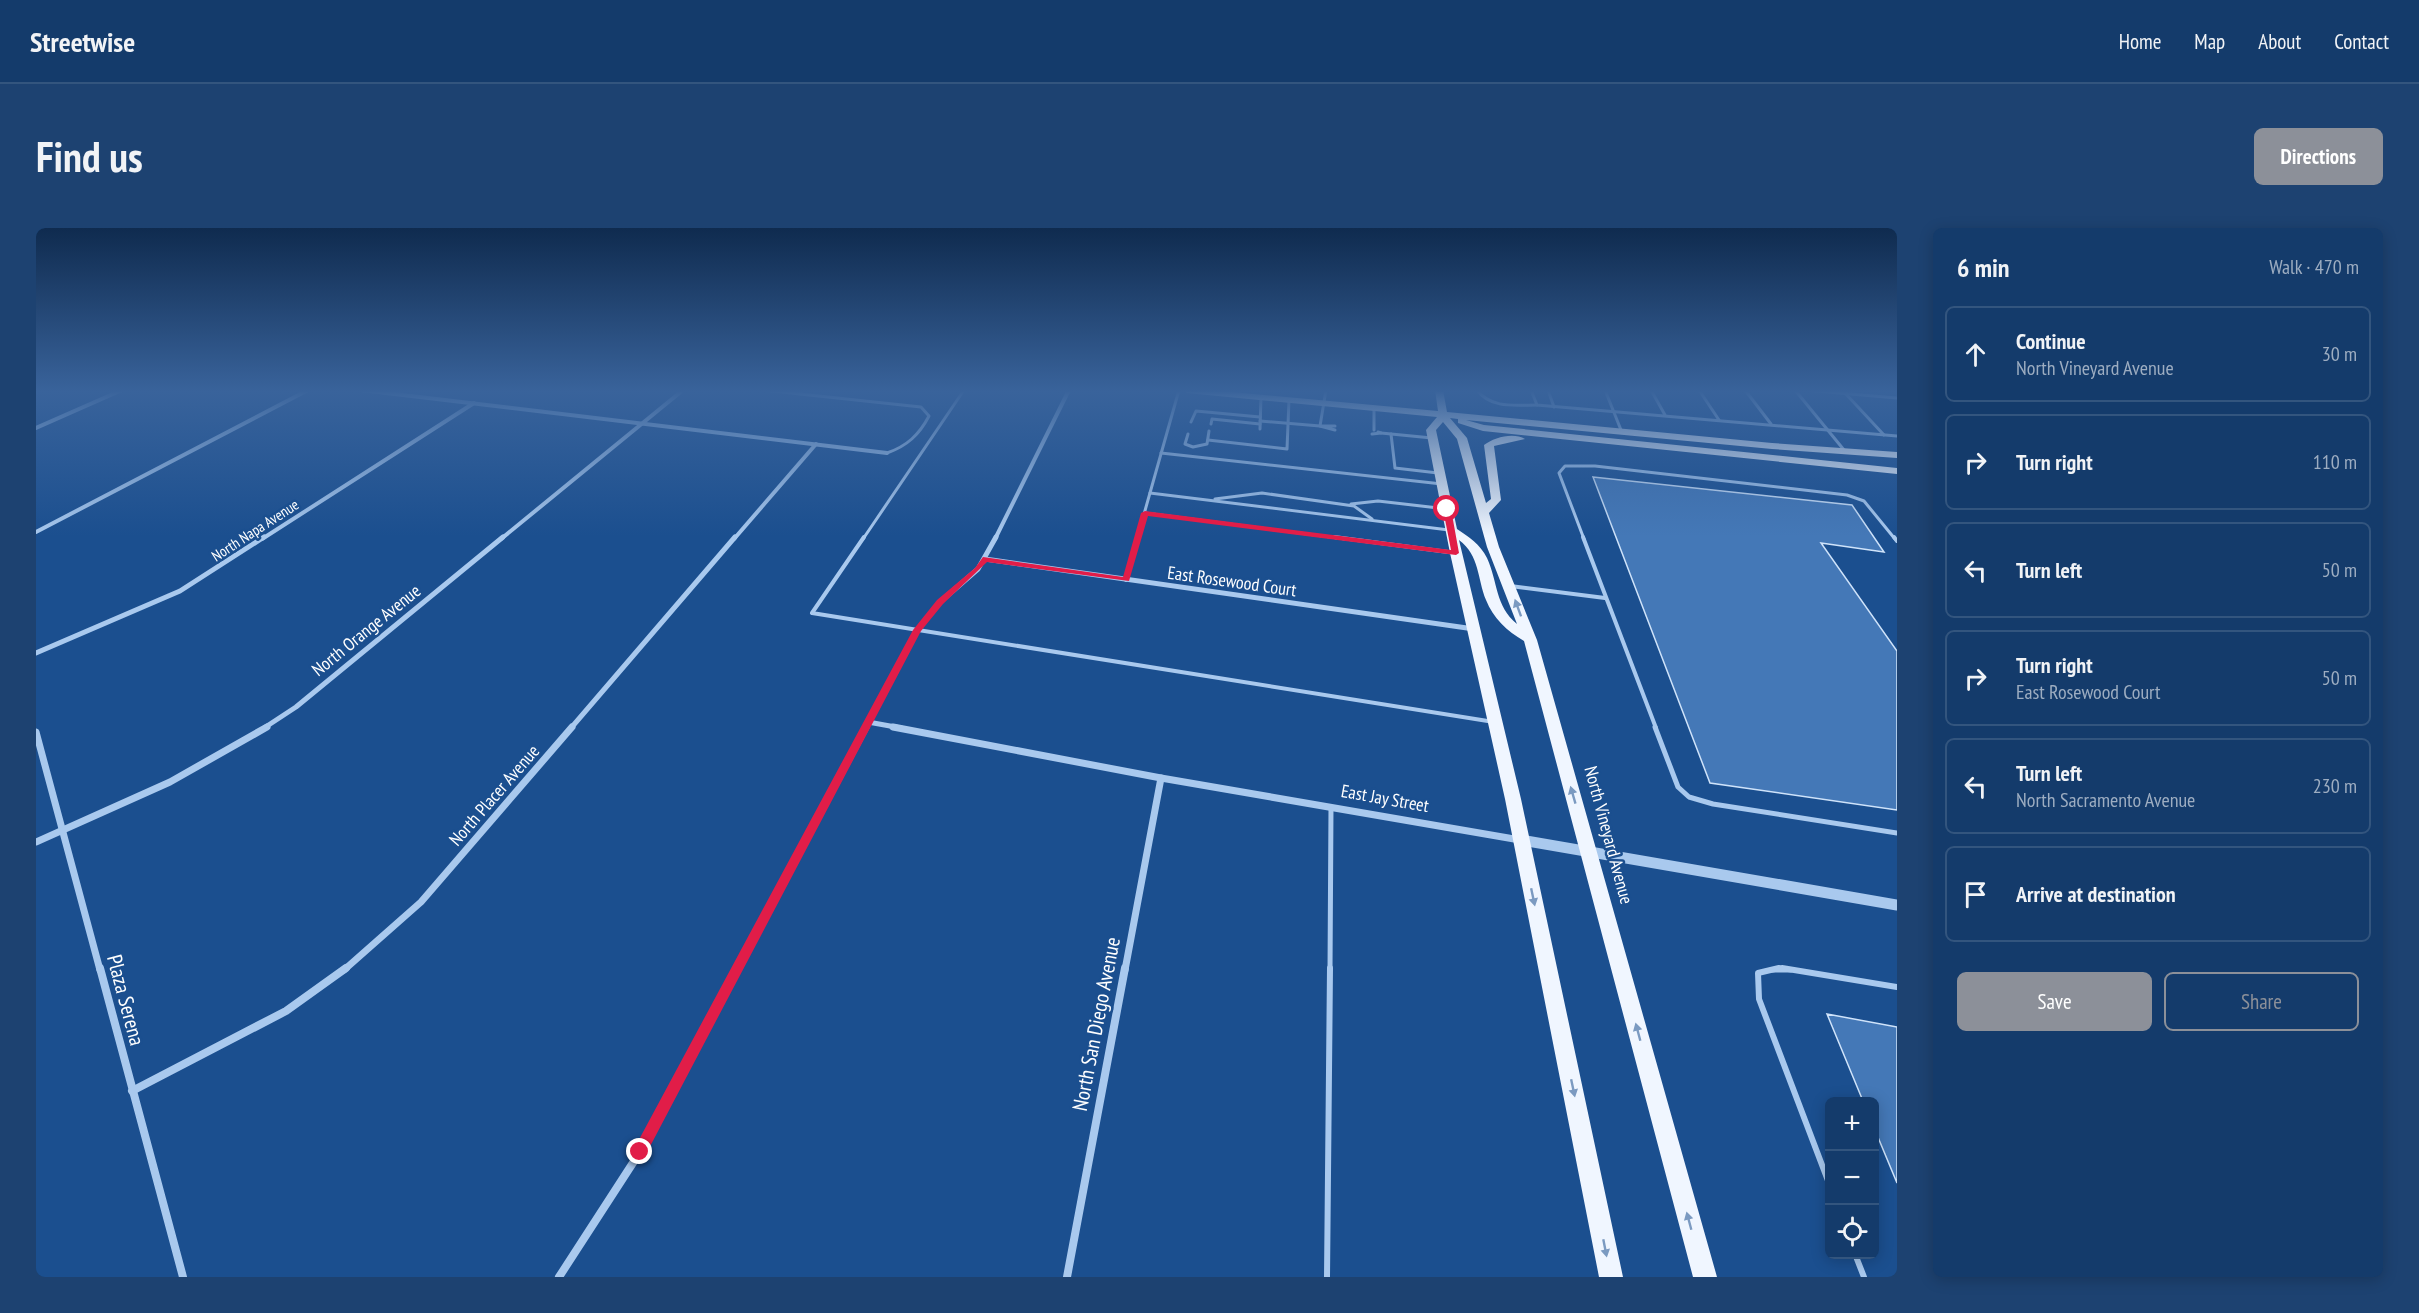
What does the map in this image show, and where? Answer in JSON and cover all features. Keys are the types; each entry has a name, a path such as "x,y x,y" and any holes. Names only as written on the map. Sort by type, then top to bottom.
{"main road":[{"path":"1432,439 1521,840 1611,1277"},
{"name":"North Vineyard Avenue","path":"1462,439 1493,547 1530,640 1705,1277"},
{"path":"1483,512 1496,500 1489,445 1501,440 1528,439 1764,463 1800,462"},
{"path":"1585,439 1897,471"},
{"path":"1705,439 1897,455"},
{"path":"1452,531 1468,539 1476,548 1499,614 1530,640"}],"street":[{"path":"36,532 214,439"},
{"name":"North Napa Avenue","path":"36,653 127,616 189,586 418,439"},
{"name":"North Orange Avenue","path":"36,842 188,774 243,744 296,707 623,439"},
{"path":"774,439 888,453"},
{"path":"559,1277 601,1216 640,1152 917,630 940,602 978,569 985,559 1045,439"},
{"name":"North Placer Avenue","path":"132,1091 286,1011 352,964 421,902 816,444"},
{"name":"East Rosewood Court","path":"985,559 1474,629"},
{"name":"East Jay Street","path":"868,722 1161,778 1897,905"},
{"name":"Plaza Serena","path":"36,732 183,1277"},
{"name":"North San Diego Avenue","path":"1067,1277 1161,778"}],"lane":[{"path":"888,453 906,447 912,439"},
{"path":"931,439 812,613 1495,722"},
{"path":"1126,579 1165,439"},
{"path":"1188,439 1187,446 1202,446 1208,440 1287,449 1287,439"},
{"path":"1236,443 1237,439"},
{"path":"1247,444 1248,439"},
{"path":"1259,439 1259,446"},
{"path":"1392,439 1395,468 1441,479"},
{"path":"1835,439 1844,450"},
{"path":"1161,453 1441,479"},
{"path":"1897,541 1864,501 1847,495 1595,466 1565,466 1559,473 1678,787 1689,797 1713,804 1897,833"},
{"path":"1209,501 1262,493 1350,504 1378,501 1447,509"},
{"path":"1150,494 1452,531"},
{"path":"1350,504 1374,521"},
{"path":"1145,513 1456,553"},
{"path":"1510,586 1605,598"},
{"path":"1327,1277 1331,807"},
{"path":"1825,1173 1759,999 1758,973 1780,968 1897,987"},
{"path":"1857,1259 1864,1277"}],"building":[{"path":"1593,477 1852,505 1884,552 1821,543 1897,651 1897,810 1710,783"},
{"path":"1827,1014 1897,1027 1897,1183 1879,1140 1879,1097 1861,1097"}],"route":[{"path":"640,1152 917,630 940,602 978,569 985,559 1126,579 1145,513 1456,553 1447,509"}]}
